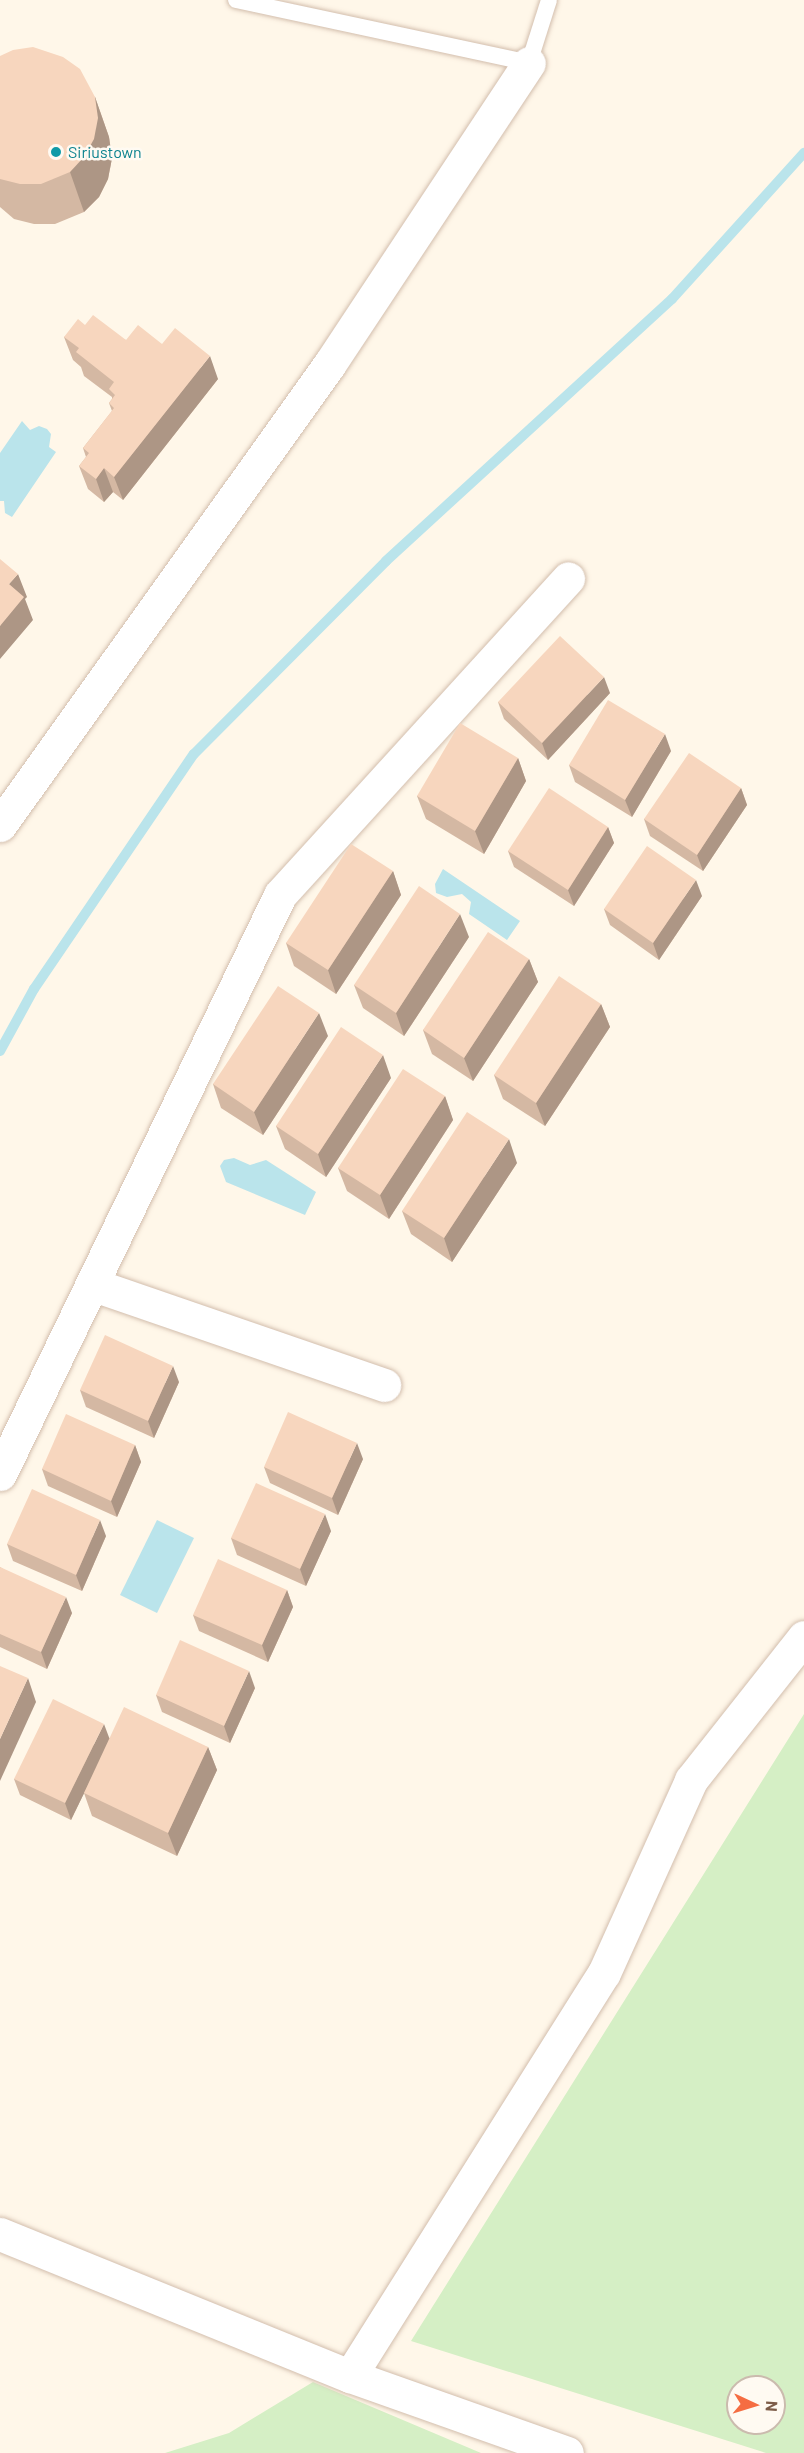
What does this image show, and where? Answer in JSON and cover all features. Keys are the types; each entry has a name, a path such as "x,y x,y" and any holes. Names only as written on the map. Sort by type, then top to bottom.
{"street":[{"path":"0,825 329,365 529,63"},
{"path":"0,1474 94,1285 280,895 568,579"},
{"path":"94,1285 384,1384"},
{"path":"350,2376 604,1973 691,1780 804,1636"},
{"path":"0,2234 350,2376 567,2453"}],"lane":[{"path":"236,0 529,63 549,0"}],"green space":[{"path":"804,1714 804,2453 766,2453 411,2341"},
{"path":"313,2382 481,2453 165,2453 229,2433"}],"water":[{"path":"22,421 30,430 39,426 47,429 51,434 49,447 56,452 12,517 5,513 4,501 0,501 0,453"},
{"path":"443,869 520,921 507,940 469,914 471,902 462,894 447,897 436,893 435,884"},
{"path":"234,1158 250,1165 266,1160 316,1192 305,1215 226,1182 220,1166 224,1160"},
{"path":"157,1520 194,1538 157,1613 120,1595"}],"building":[{"path":"33,47 63,57 80,69 95,97 98,118 94,139 84,157 70,172 41,184 20,184 0,179 0,56 13,50"},
{"path":"93,315 126,340 138,325 162,344 175,328 210,356 114,477 104,468 96,479 79,466 89,453 83,448 114,408 109,403 115,395 109,389 114,382 76,352 79,348 64,337 78,319 85,325"},
{"path":"0,559 18,574 9,584 24,597 0,626"},
{"path":"560,636 604,677 542,743 498,702"},
{"path":"608,700 665,734 625,800 569,765"},
{"path":"460,723 518,758 475,831 417,796"},
{"path":"689,753 741,788 697,855 644,819"},
{"path":"549,788 608,827 568,890 508,851"},
{"path":"351,844 393,871 328,970 286,943"},
{"path":"647,846 696,880 653,943 604,909"},
{"path":"419,886 460,914 396,1013 354,985"},
{"path":"488,932 529,959 464,1058 423,1030"},
{"path":"559,976 601,1004 536,1103 494,1075"},
{"path":"278,986 319,1013 254,1112 213,1084"},
{"path":"341,1027 383,1055 318,1154 276,1126"},
{"path":"403,1069 445,1096 380,1195 338,1168"},
{"path":"467,1112 509,1139 444,1238 402,1211"},
{"path":"105,1335 173,1366 148,1421 80,1390"},
{"path":"288,1412 357,1443 332,1498 264,1467"},
{"path":"66,1414 135,1445 111,1501 42,1469"},
{"path":"256,1483 325,1514 300,1569 231,1538"},
{"path":"32,1489 100,1520 76,1575 7,1544"},
{"path":"218,1559 287,1590 262,1645 193,1615"},
{"path":"0,1567 66,1597 41,1652 0,1634"},
{"path":"180,1640 249,1671 224,1726 156,1695"},
{"path":"0,1666 28,1678 0,1739"},
{"path":"53,1699 104,1724 65,1803 14,1779"},
{"path":"124,1707 208,1747 168,1833 84,1793"}],"waterway":[{"path":"0,1051 34,989 194,754 386,561 672,299 804,153"}],"place":[{"name":"Siriustown","path":"56,152"}]}
